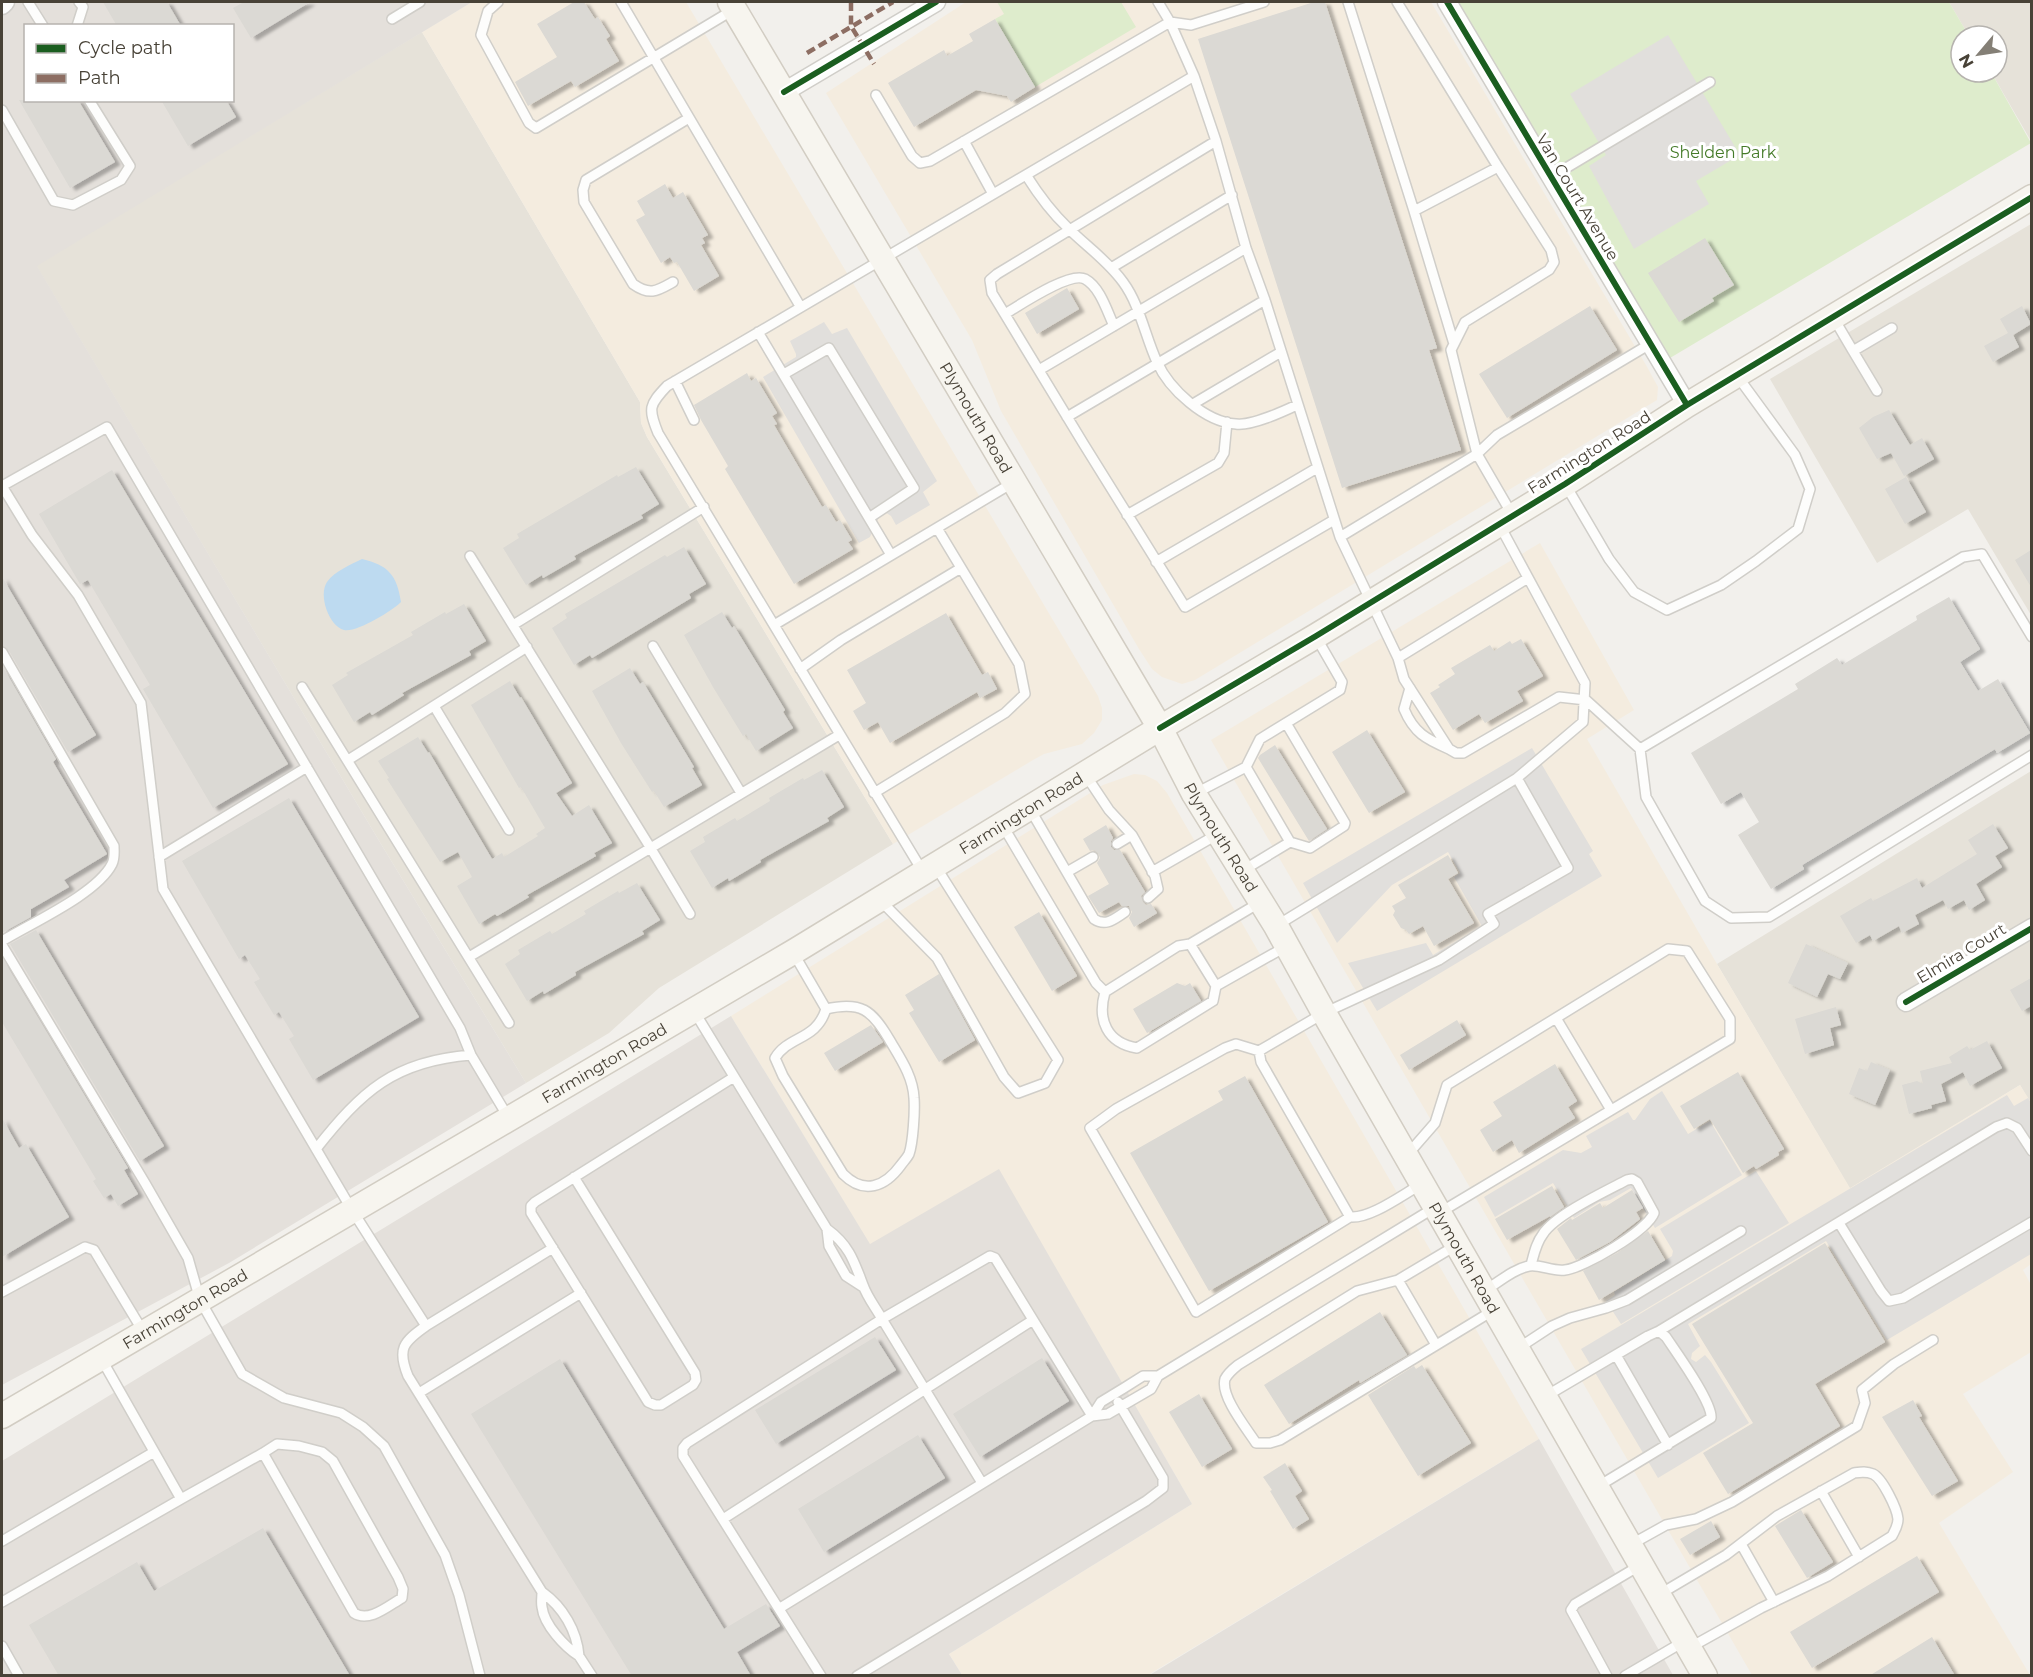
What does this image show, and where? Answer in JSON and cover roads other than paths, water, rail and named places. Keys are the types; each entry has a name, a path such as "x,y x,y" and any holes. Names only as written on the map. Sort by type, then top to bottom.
{"main road":[{"name":"Plymouth Road","path":"733,5 1160,728 1194,794 1282,936 1705,1676"},
{"name":"Farmington Road","path":"2,1416 792,952 1084,773 1316,636 1565,484 1687,405 2031,197"}],"street":[{"path":"2,5 5,2"},
{"path":"784,92 936,2"},
{"name":"Van Court Avenue","path":"1447,2 1687,405"},
{"name":"Elmira Court","path":"1906,1002 2031,928"}],"lane":[{"path":"28,2 42,24"},
{"path":"78,24 83,7 79,2"},
{"path":"392,19 420,2"},
{"path":"498,2 488,11 481,35 529,123 536,128 733,5"},
{"path":"621,2 800,306"},
{"path":"1158,2 1170,22 1194,76 1216,141 1246,248 1265,300 1340,537 1398,658 1404,679 1449,749"},
{"path":"876,95 912,156 920,163 930,161 1170,22 1191,26 1237,5 1264,2"},
{"path":"1348,2 1454,344"},
{"path":"1261,902 1190,944 1178,946 1105,992 1101,1007 1105,1025 1112,1036 1125,1046 1137,1048 1213,1001 1216,986 1282,936 1517,778 1584,722 1585,683 1528,578 1477,454 1451,350 1465,322 1549,270 1554,262 1551,250 1397,2"},
{"path":"879,899 937,958 1004,1077 1017,1093 1046,1083 1058,1060 929,868 874,793 658,433 651,416 654,400 675,381 800,306 1194,76"},
{"path":"1551,177 1710,82"},
{"path":"2,110 54,201 73,205 121,180 130,166 90,102"},
{"path":"673,282 652,292 642,290 633,284 584,202 583,190 586,180 689,118"},
{"path":"964,141 993,194"},
{"path":"1216,141 1069,229 990,280 992,292 1185,608 1334,520"},
{"path":"1414,211 1498,167"},
{"path":"1026,175 1044,203 1111,268 1131,296 1157,364 1171,387 1214,418 1237,424 1268,418 1297,405"},
{"path":"1111,268 1232,195"},
{"path":"1039,370 1246,248"},
{"path":"1005,314 1064,280 1077,276 1087,280 1099,295 1114,326"},
{"path":"1067,417 1265,300"},
{"path":"1833,317 1876,391"},
{"path":"1853,351 1892,328"},
{"path":"758,332 891,555"},
{"path":"1340,537 1477,454 1497,435 1650,344"},
{"path":"784,374 829,348 914,488 869,518"},
{"path":"1192,404 1281,352"},
{"path":"1565,484 1609,559 1634,592 1668,610 1721,585 1798,528 1810,489 1795,455 1737,376"},
{"path":"675,381 694,420"},
{"path":"1127,515 1218,463 1224,453 1227,422"},
{"path":"426,1326 352,1210 163,889 141,703 78,595 32,535 2,486 107,427 460,1028 471,1055 509,1119"},
{"path":"1156,562 1317,468"},
{"path":"774,626 1015,482"},
{"path":"513,625 704,507"},
{"path":"874,793 1005,713 1025,694 1018,664 937,528"},
{"path":"1640,749 1963,557 1982,554 2031,637"},
{"path":"470,556 690,914"},
{"path":"800,669 841,640 961,568"},
{"path":"1398,658 1528,578"},
{"path":"1194,794 1246,767 1260,739 1340,690 1342,682 1316,636"},
{"path":"653,646 741,793"},
{"path":"348,760 527,647"},
{"path":"2,652 114,846 115,857 111,866 90,890 2,943 188,1258 200,1300 242,1374 284,1398 341,1413 363,1427 384,1446 445,1555 459,1595 480,1676"},
{"path":"303,687 509,1023"},
{"path":"1410,688 1404,709 1410,723 1420,735 1456,753 1463,753 1559,697 1586,700 1640,749 1646,797 1705,901 1731,918 1769,917 2031,755"},
{"path":"434,706 509,830"},
{"path":"1246,767 1290,842 1310,848 1344,826 1345,823 1286,723"},
{"path":"469,957 839,735"},
{"path":"159,857 307,767"},
{"path":"1084,773 1109,810 1132,835 1152,872 1158,889 1148,898"},
{"path":"1423,1184 1376,1210 1358,1218 1350,1217 1196,1312 1090,1128 1116,1109 1225,1048 1236,1044 1259,1051 1324,1013 1439,960 1494,924 1488,914 1568,868 1517,778"},
{"path":"1029,807 1094,918 1101,923 1109,922 1125,912"},
{"path":"1002,824 1096,983 1105,992"},
{"path":"1152,872 1219,834"},
{"path":"1117,844 1132,835"},
{"path":"1242,871 1290,842"},
{"path":"1067,872 1093,857"},
{"path":"1190,944 1216,986"},
{"path":"1092,1416 1101,1402 1143,1376 1158,1376 1730,1039 1730,1019 1687,951 1668,949 1447,1085 1435,1123 1406,1156"},
{"path":"792,952 826,1009 823,1019 813,1031 786,1047 778,1053 776,1058 783,1076 843,1174 851,1182 868,1187 875,1186 885,1182 894,1174 909,1154 914,1114 912,1081 882,1026 868,1011 860,1007 844,1005 826,1009"},
{"path":"694,1010 827,1229 830,1246 846,1276 863,1287"},
{"path":"1556,1018 1611,1110"},
{"path":"1259,1051 1261,1062 1350,1217"},
{"path":"316,1149 355,1103 382,1082 414,1065 441,1057 471,1055"},
{"path":"574,1177 695,1373 696,1380 693,1385 661,1405 648,1402 531,1213 531,1206 574,1177 734,1077"},
{"path":"1545,1397 1659,1331 1996,1127 2007,1123 2017,1128 2031,1151"},
{"path":"1457,1244 1398,1280 1357,1291 1238,1365 1229,1373 1225,1381 1227,1398 1256,1443 1280,1440 1436,1345 1489,1300 1520,1269 1532,1265 1554,1271 1576,1269 1638,1233 1652,1220 1654,1213 1637,1182 1632,1179 1627,1180 1570,1211 1544,1232 1535,1248 1532,1265"},
{"path":"1839,1222 1889,1301 1903,1298 2031,1222"},
{"path":"827,1229 841,1239 858,1268 863,1287 923,1390 982,1483"},
{"path":"1517,1349 1552,1326 1627,1300 1741,1231"},
{"path":"2,1292 85,1247 94,1250 144,1333"},
{"path":"553,1248 410,1337 402,1354 408,1376 542,1592 559,1607 574,1632 578,1640 579,1656"},
{"path":"821,1676 683,1456 682,1448 882,1319 984,1257 990,1256 995,1258 1092,1416"},
{"path":"1398,1280 1436,1345"},
{"path":"419,1393 581,1293"},
{"path":"723,1519 1033,1320"},
{"path":"1597,1487 1711,1418 1712,1413 1701,1391 1666,1336 1659,1331"},
{"path":"1607,1676 1571,1610 1575,1604 1636,1555 1666,1525 1696,1519 1732,1503 1857,1425 1865,1403 1862,1390 1894,1364 1933,1340"},
{"path":"1616,1355 1668,1445"},
{"path":"101,1358 181,1499"},
{"path":"780,1608 1092,1416 1108,1414 1151,1389 1158,1376"},
{"path":"857,1676 1096,1532 1163,1488 1163,1478 1113,1395"},
{"path":"2,1602 277,1444 299,1446 321,1452 333,1461 399,1577 403,1589 402,1598 368,1617 361,1617 354,1613 263,1453"},
{"path":"2,1541 154,1452"},
{"path":"1625,1676 1828,1576 1892,1536 1897,1528 1898,1518 1875,1475 1864,1471 1854,1473 1777,1516 1726,1555 1659,1595"},
{"path":"1821,1491 1859,1557"},
{"path":"1741,1544 1774,1602"},
{"path":"542,1592 542,1607 545,1616 560,1641 579,1656 592,1676"},
{"path":"2,1646 19,1676"}],"water":[{"path":"362,559 378,564 390,573 397,585 401,602 365,625 344,630 334,623 326,609 325,588 334,575"}],"park label":[{"name":"Shelden Park","path":"1723,152"}]}
